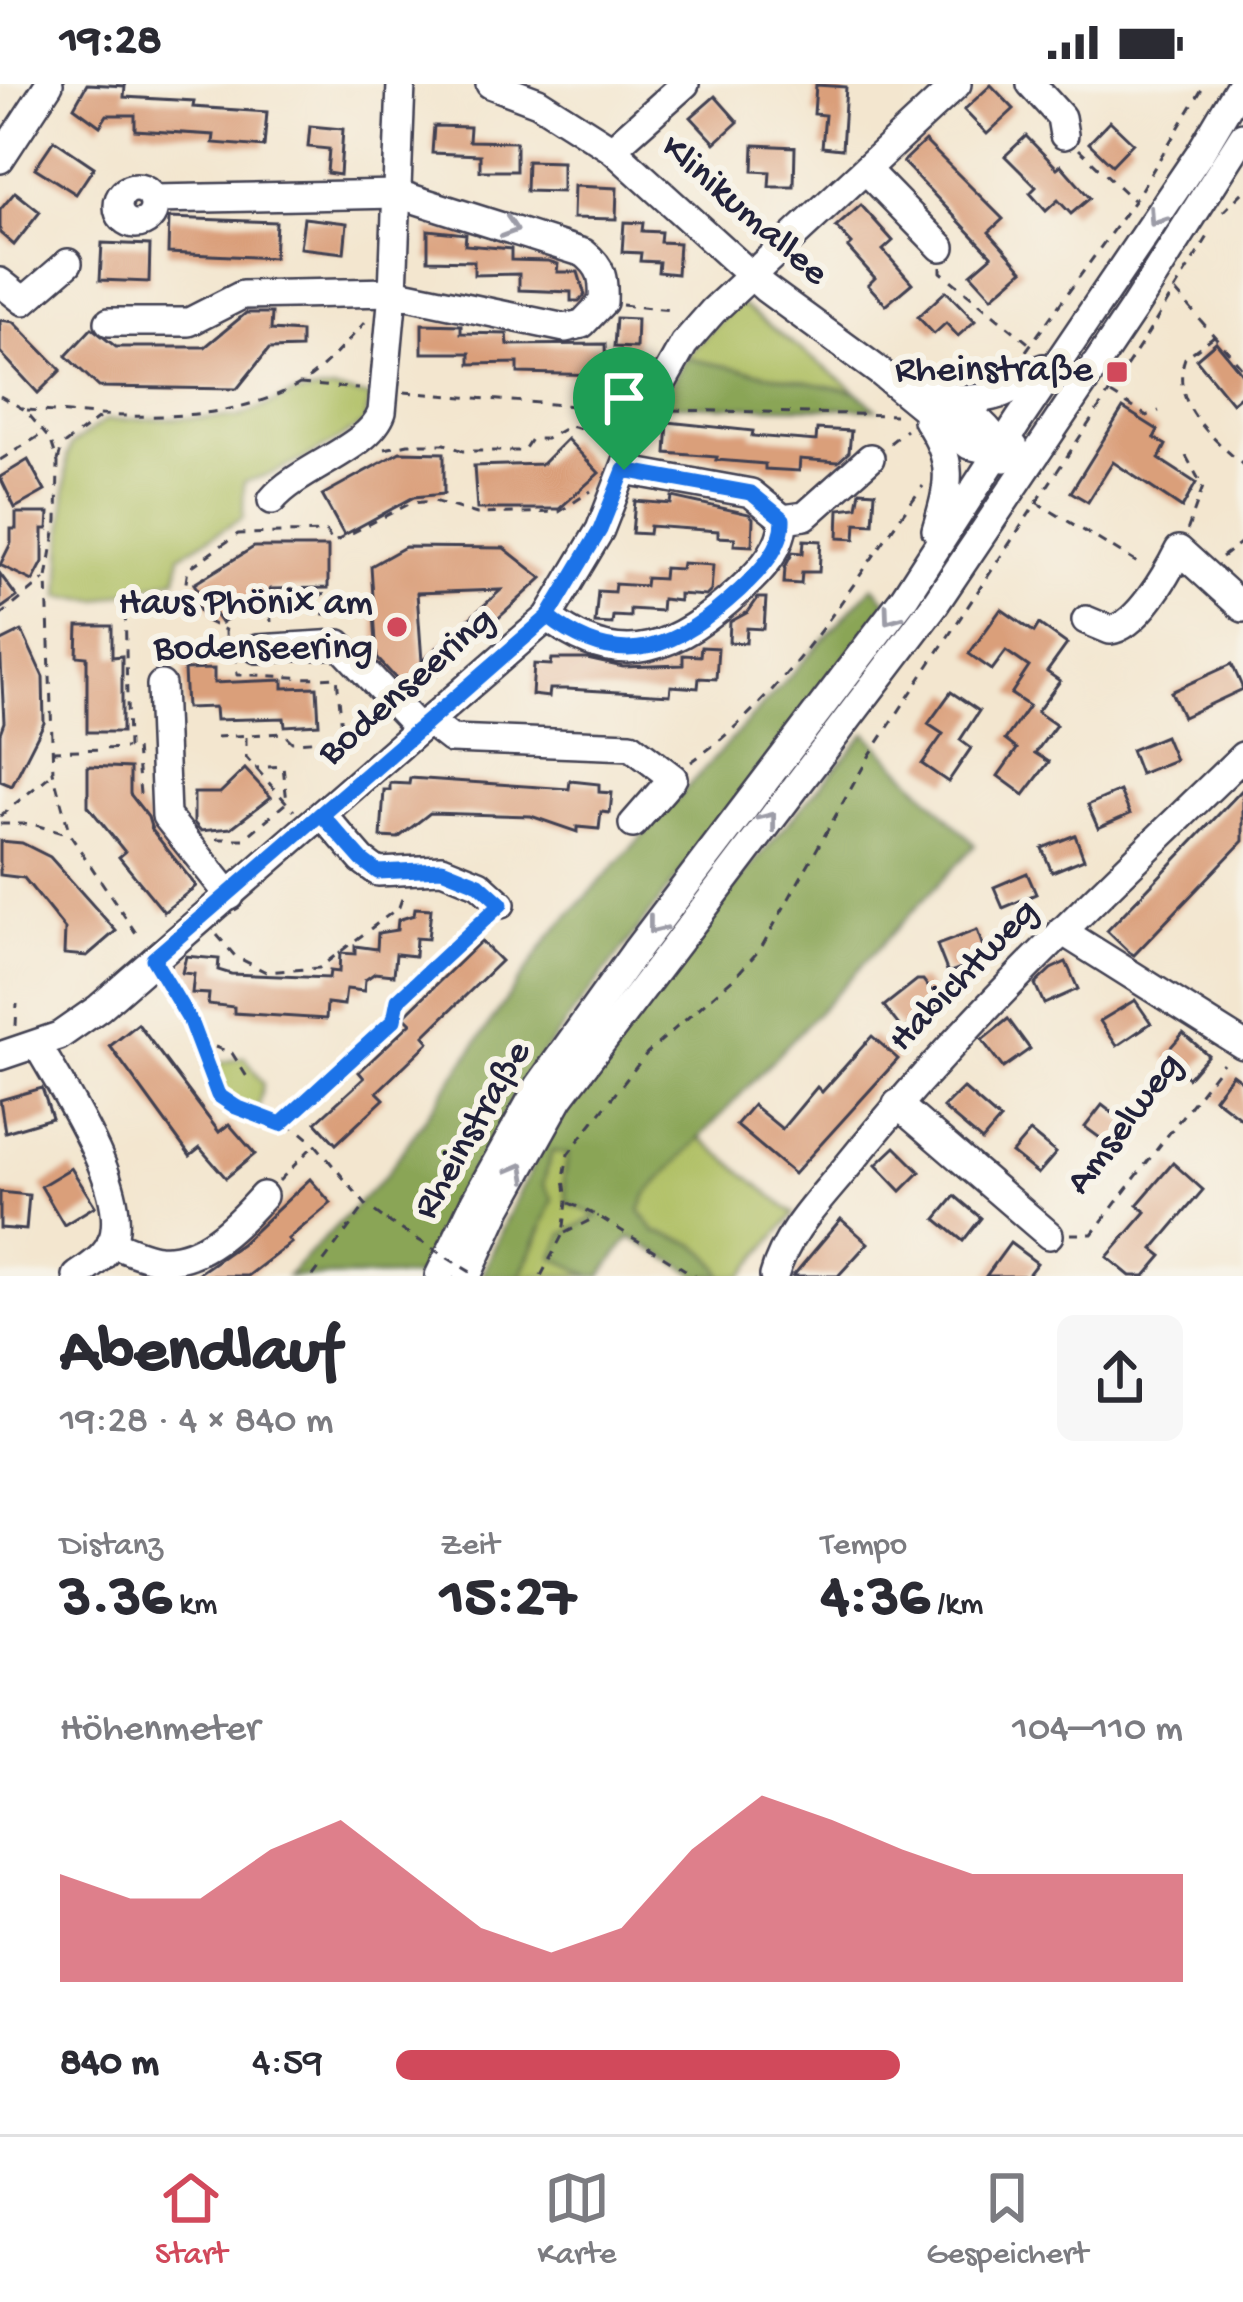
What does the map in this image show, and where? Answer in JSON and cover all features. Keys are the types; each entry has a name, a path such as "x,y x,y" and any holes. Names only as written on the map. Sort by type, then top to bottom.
{"street":[{"path":"0,159 49,84"},
{"path":"272,500 286,483 362,438 379,422 393,292 401,84"},
{"name":"Klinikumallee","path":"490,84 538,102 612,148 751,276 880,372 915,405 969,445 1001,448"},
{"path":"612,148 685,84"},
{"name":"Bodenseering","path":"0,1056 38,1046 98,1008 548,617 600,530 646,410 684,344 957,84"},
{"path":"1031,84 1061,117 1064,135"},
{"name":"Rheinstraße","path":"439,1276 539,1086 635,952 838,689 1065,350 1223,166 1241,84"},
{"name":"Rheinstraße","path":"466,1276 560,1097 935,604 1022,498 1044,440 1243,136"},
{"path":"867,171 941,247"},
{"path":"109,322 189,322 242,295 393,292 565,328 582,324 603,302 604,278 584,253 398,194 153,199"},
{"path":"0,282 24,302 68,263"},
{"name":"Klinikumallee","path":"915,405 1014,391 1065,350"},
{"path":"915,405 941,441 948,469 926,564"},
{"path":"1022,498 1001,448 1044,440"},
{"path":"624,470 751,493 783,519 805,516 870,458"},
{"path":"548,617 586,643 641,648 665,644 688,633 755,576 782,534 783,519"},
{"path":"1087,620 1119,629 1164,579 1179,550 1243,608"},
{"path":"265,649 339,644 424,725 451,739 631,746 673,778 633,824"},
{"path":"161,685 166,816 230,896"},
{"name":"Habichtweg","path":"774,1276 788,1241 897,1104 1062,931 1243,756"},
{"path":"315,821 368,867 390,874 412,868 442,869 479,884 501,904"},
{"path":"1062,931 1241,1044"},
{"path":"38,1046 109,1181 114,1208 111,1243 77,1276"},
{"name":"Amselweg","path":"897,1104 1049,1235"},
{"path":"111,1243 148,1257 173,1258 226,1236 263,1196"}],"path":[{"path":"1021,357 1134,201 1205,84"},
{"path":"1064,135 1134,201"},
{"path":"1223,212 1243,192"},
{"path":"541,1276 563,1234 564,1178 575,1143 647,1053 761,949 1022,498 1109,393 1211,232"},
{"path":"941,247 941,272 1031,345"},
{"path":"1175,291 1243,369"},
{"path":"603,302 671,310"},
{"path":"25,410 103,415 237,409 301,384 366,322"},
{"path":"1214,337 1185,358 1181,384 1193,416 1243,465"},
{"path":"301,384 646,410 915,405"},
{"path":"1109,393 1147,416 1159,411"},
{"path":"0,396 25,410 58,463"},
{"path":"103,415 62,446 47,578 53,772 70,835 153,959 197,1041 218,1095 236,1107 299,1130 366,1205 476,1276"},
{"path":"372,457 390,446 408,444 445,444 463,451 523,451 531,439 546,439 568,426 614,436"},
{"path":"0,460 44,434"},
{"path":"1186,456 1203,487 1192,518"},
{"path":"226,660 225,630 208,622 185,589 188,569 238,534 327,532 332,543 411,503 434,501 477,514 559,512 599,486"},
{"path":"668,773 720,740 819,638 923,486"},
{"path":"1022,498 1136,562"},
{"path":"1232,552 1243,542"},
{"path":"0,616 47,578"},
{"path":"265,649 269,597 338,594 339,644"},
{"path":"128,748 125,599 146,596"},
{"path":"292,596 311,614 338,614"},
{"path":"196,661 236,660 237,675 284,674 298,680 337,676 343,739 292,742 283,733 216,737"},
{"path":"246,735 246,757 287,802 315,821"},
{"path":"52,751 136,748 137,790"},
{"path":"255,767 283,766 287,802"},
{"path":"0,816 53,772"},
{"path":"212,839 244,839 287,802"},
{"path":"0,824 32,824 70,835"},
{"path":"202,918 235,956 266,971 319,968 399,907 412,868"},
{"path":"281,1124 394,1020 398,1000 501,904"},
{"path":"197,1041 232,1053 247,1077"},
{"name":"Amselweg","path":"1049,1235 1092,1234 1241,1044"},
{"path":"263,1196 315,1144"},
{"path":"567,1202 694,1276"},
{"path":"314,1276 366,1205"},
{"path":"563,1234 598,1216"}],"green space":[{"path":"738,302 857,392 685,358"},
{"path":"685,358 857,392 876,409 660,405"},
{"path":"333,390 371,397 364,423 306,458 244,482 243,518 180,555 177,578 99,600 60,597 71,445 106,420 239,417 294,394"},
{"path":"873,586 888,602 518,1086 426,1276 287,1276 386,1175 550,936"},
{"path":"866,733 975,845 647,1194 640,1210 655,1232 695,1245 711,1257 722,1276 699,1276 630,1237 601,1276 553,1257 563,1234 597,1216 567,1202 568,1154 552,1151 543,1184 553,1199 521,1276 482,1276 540,1153 621,1030 700,928"},
{"path":"245,1057 263,1084 257,1114 219,1095 206,1066"},
{"path":"698,1136 794,1214 742,1276 722,1276 703,1250 655,1232 640,1210 647,1194"},
{"path":"551,1151 568,1154 564,1178 598,1216 553,1257 592,1276 521,1276 542,1230 543,1185"}],"building":[{"path":"87,84 125,86 124,97 267,112 264,147 213,143 214,135 135,130 135,115 107,115 100,126 74,107"},
{"path":"816,85 846,87 842,149 822,147 825,115 814,114"},
{"path":"991,85 1014,109 987,134 964,110"},
{"path":"715,96 738,122 715,143 691,117"},
{"path":"1110,121 1133,143 1112,165 1089,143"},
{"path":"310,126 343,129 340,175 327,173 329,149 308,147"},
{"path":"434,126 470,127 469,141 516,142 516,171 480,171 480,155 432,153"},
{"path":"1026,136 1090,198 1071,214 1058,200 1046,211 1030,193 1036,187 1005,156"},
{"path":"54,140 94,167 76,194 35,168"},
{"path":"925,141 1003,219 989,232 1023,270 992,297 971,274 992,256 903,162"},
{"path":"754,145 795,147 794,187 769,187 770,172 753,171"},
{"path":"527,161 562,162 562,192 526,191"},
{"path":"574,186 617,188 616,219 573,218"},
{"path":"15,192 40,212 14,245 0,233 0,210"},
{"path":"861,205 893,241 883,250 912,283 886,305 868,285 875,278 836,227"},
{"path":"169,218 276,222 274,258 168,253"},
{"path":"304,218 347,223 344,253 300,248"},
{"path":"624,222 643,223 642,231 661,232 660,242 679,243 677,274 658,272 659,262 640,261 641,253 622,252"},
{"path":"428,230 466,234 465,245 511,249 511,260 548,261 558,264 557,272 578,272 585,295 571,301 571,292 519,290 519,274 474,275 474,261 428,260"},
{"path":"102,243 150,245 149,282 100,280"},
{"path":"946,291 975,321 958,336 946,323 934,334 918,317"},
{"path":"246,313 272,313 271,330 301,332 301,348 269,349 237,389 99,387 66,356 92,328 116,347 205,347"},
{"path":"616,318 637,319 636,348 614,347"},
{"path":"0,320 14,322 61,370 38,393 0,352"},
{"path":"422,324 461,325 461,333 507,334 508,345 605,344 606,375 518,373 518,363 470,364 470,353 422,353"},
{"path":"1216,342 1243,375 1243,394 1232,403 1196,359"},
{"path":"1123,408 1158,430 1154,438 1166,445 1159,459 1196,483 1182,508 1113,462 1088,502 1071,492"},
{"path":"668,422 816,441 817,429 851,431 849,452 838,462 800,459 799,471 666,453"},
{"path":"567,439 599,473 559,509 477,509 474,466 542,464"},
{"path":"400,452 444,453 444,494 414,497 344,535 322,495"},
{"path":"28,460 45,491 15,508 0,477"},
{"path":"860,491 875,492 873,524 856,523 855,539 838,538 839,509 857,507"},
{"path":"672,497 749,514 753,518 752,546 734,545 735,538 718,537 718,531 650,526 649,534 632,533 635,501 671,504"},
{"path":"16,513 49,513 48,529 43,529 43,562 33,581 0,565 11,543 11,529 16,529"},
{"path":"804,540 821,541 819,572 802,572 801,584 784,583 785,567 793,552 803,553"},
{"path":"254,547 328,547 328,588 271,589 221,623 194,584"},
{"name":"Haus Phönix am Bodenseering","path":"405,547 504,548 542,578 413,697 377,658 371,566","holes":["501,590 422,661 417,593"]},
{"path":"682,563 713,565 711,591 706,596 679,594 679,601 662,599 661,611 630,609 630,617 613,616 612,624 595,623 598,591 614,592 615,584 645,586 646,578 663,579 664,568 681,569"},
{"path":"0,574 17,597 0,609"},
{"path":"758,598 766,598 764,629 747,628 746,643 729,642 730,622 748,612"},
{"path":"1001,609 1034,632 1039,624 1067,644 1047,672 1060,681 1037,712 1056,725 1035,753 1049,762 1024,795 998,776 1017,749 1005,740 1029,706 1011,694 1029,667 1006,651 992,670 969,654"},
{"path":"78,626 112,626 112,657 122,656 122,732 87,732 87,657 77,656"},
{"path":"22,631 43,677 44,723 12,786 0,781 4,722 0,642"},
{"path":"701,647 718,648 716,679 699,678 698,688 671,686 670,695 550,689 549,697 532,695 534,664 587,659 623,667 683,665 683,655 700,656"},
{"path":"1232,664 1243,689 1183,717 1171,692"},
{"path":"214,669 214,683 283,680 283,688 317,687 319,724 285,726 284,718 216,720 215,707 186,708 184,670"},
{"path":"951,692 979,711 960,740 971,748 948,782 922,764 943,734 928,724"},
{"path":"1165,736 1175,760 1140,774 1131,750"},
{"path":"88,766 130,768 130,794 196,886 164,912 119,857 125,852 88,806"},
{"path":"245,769 271,797 231,828 201,831 194,823 194,793 220,793"},
{"path":"410,778 569,789 570,781 599,784 599,792 612,793 610,813 601,812 599,829 577,827 577,832 531,816 430,813 398,838 381,837 384,790 390,790 390,783 409,784"},
{"path":"1243,789 1243,841 1134,955 1129,952 1107,931"},
{"path":"1120,791 1130,814 1098,828 1088,805"},
{"path":"1075,835 1084,859 1052,872 1042,848"},
{"path":"0,841 22,843 50,857 116,931 87,956 64,954 65,929 24,878 0,875"},
{"path":"1027,873 1036,894 1003,908 994,887"},
{"path":"415,908 431,909 428,939 416,938 415,956 396,954 394,975 375,973 365,980 364,991 346,989 344,1005 327,1003 326,1019 234,1013 234,1007 208,1004 209,994 192,993 194,974 182,973 186,956 219,959 218,970 231,974 329,978 330,971 339,972 340,953 355,954 355,946 377,949 378,933 397,930 398,920 414,915"},
{"path":"977,930 987,958 948,973 937,945"},
{"path":"481,941 501,961 424,1036 429,1042 377,1092 384,1099 336,1144 316,1122 364,1078 359,1072 411,1023 404,1016"},
{"path":"1066,962 1078,989 1044,1004 1035,984"},
{"path":"923,980 940,1002 903,1031 884,1006"},
{"path":"1135,1000 1151,1023 1117,1046 1100,1021"},
{"path":"1008,1019 1030,1049 1003,1068 982,1040"},
{"path":"138,1024 219,1132 229,1124 255,1154 226,1178 200,1148 190,1156 110,1046"},
{"path":"1183,1033 1208,1055 1188,1078 1163,1056"},
{"path":"872,1036 898,1059 794,1174 736,1125 753,1105 782,1129 817,1087 822,1092"},
{"path":"1232,1074 1243,1082 1243,1120 1214,1098"},
{"path":"42,1088 52,1118 5,1132 0,1100"},
{"path":"963,1088 1000,1120 982,1141 943,1108"},
{"path":"1102,1105 1128,1125 1111,1146 1085,1127"},
{"path":"1030,1132 1056,1153 1038,1174 1012,1153"},
{"path":"895,1147 920,1172 901,1191 876,1165"},
{"path":"1173,1163 1203,1190 1153,1249 1162,1256 1145,1276 1130,1276 1107,1257 1146,1212 1137,1205"},
{"path":"71,1168 95,1206 64,1225 41,1186"},
{"path":"310,1179 331,1203 288,1239 291,1243 248,1276 195,1276 241,1244"},
{"path":"0,1192 29,1195 26,1230 0,1228"},
{"path":"955,1196 981,1218 963,1241 936,1219"},
{"path":"841,1219 868,1243 838,1276 793,1276"},
{"path":"1010,1243 1037,1263 1027,1276 986,1276"}],"place":[{"name":"Rheinstraße","path":"1117,372"},
{"name":"Haus Phönix am Bodenseering","path":"397,627"}],"route":[{"path":"624,470 600,530 548,617 153,959 190,1021 218,1095 236,1107 281,1124 394,1020 398,1000 501,904 479,884 442,869 378,872 368,867 322,815 548,617 586,643 641,648 665,644 688,633 755,576 782,534 783,519 751,493 624,470"}]}
